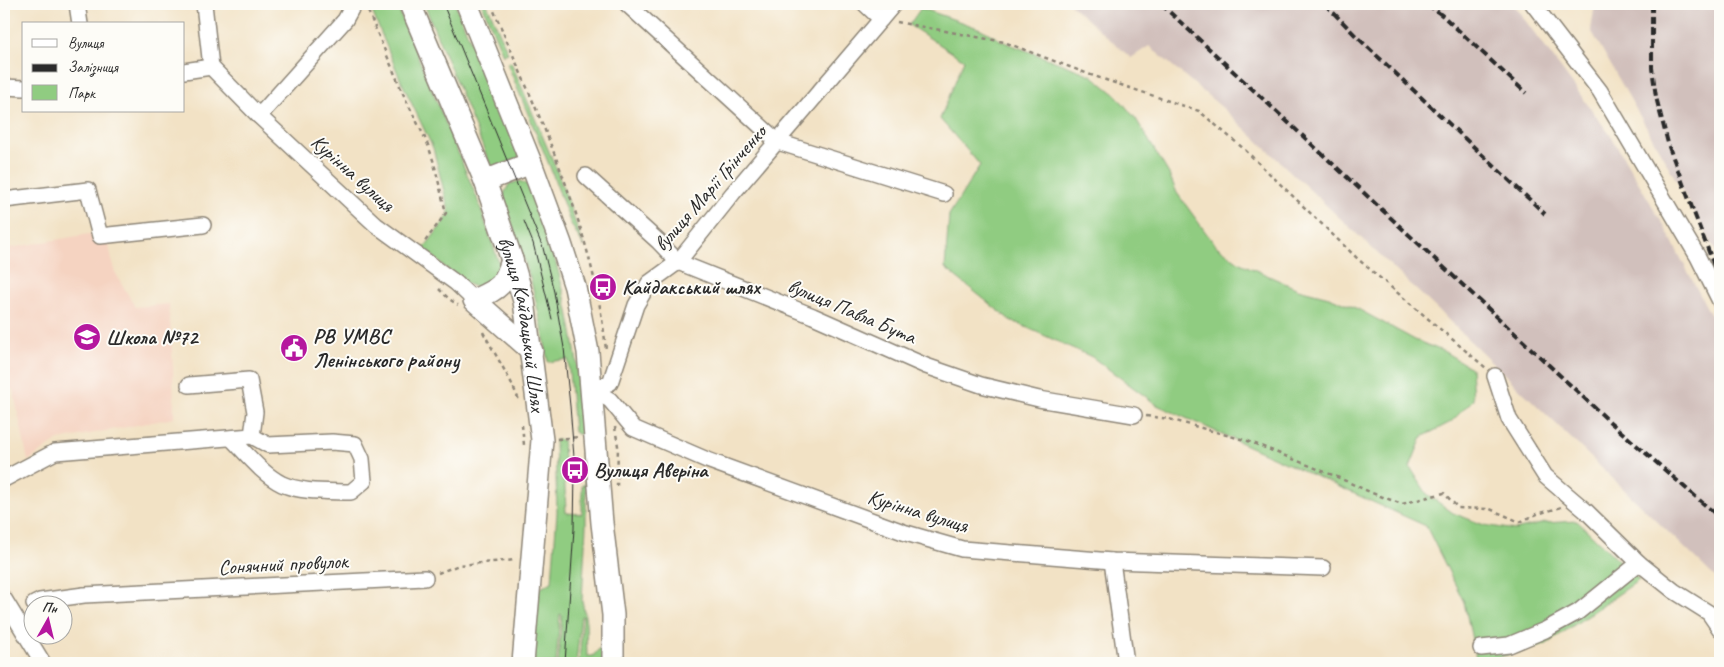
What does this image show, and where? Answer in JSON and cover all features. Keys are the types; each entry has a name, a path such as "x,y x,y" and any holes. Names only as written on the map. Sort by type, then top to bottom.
{"highway":[{"name":"вулиця Кайдацький Шлях","path":"410,4 485,181 524,301 532,351 530,442 533,560 523,663"},
{"path":"467,4 531,163 575,287 588,352 592,389 607,446 602,523 613,615 613,663"},
{"path":"485,181 531,163"},
{"path":"512,260 506,278 497,289 470,305 532,351"}],"street":[{"path":"77,4 80,22"},
{"path":"185,71 211,67 204,4"},
{"path":"259,116 345,20 351,10 351,4"},
{"path":"627,4 778,142 944,194"},
{"path":"865,4 881,19"},
{"name":"вулиця Марії Грінченко","path":"592,389 610,383 636,305 649,283 678,262 733,193 894,4"},
{"path":"1533,4 1600,91 1698,257 1720,301"},
{"name":"Курінна вулиця","path":"211,67 259,116 376,225 456,283 470,305"},
{"path":"4,87 22,88"},
{"name":"вулиця Павла Бута","path":"586,176 659,242 678,262 813,316 926,366 981,386 1039,400 1134,414"},
{"path":"4,200 88,190 100,236 203,225"},
{"path":"1495,376 1509,420 1545,476 1577,503 1639,563 1674,591 1709,613 1720,629"},
{"path":"189,385 249,380 255,412 252,436"},
{"name":"Курінна вулиця","path":"592,389 610,400 632,428 707,460 906,533 962,549 1112,561 1323,568"},
{"path":"4,479 55,452 252,436 268,445 332,442 355,444 362,459 364,481 351,492 313,491 282,484 262,470 231,438"},
{"path":"1112,561 1126,663"},
{"path":"1481,648 1509,645 1545,630 1578,612 1639,563"},
{"name":"Сонячний провулок","path":"72,597 425,578"},
{"path":"4,599 43,663"},
{"name":"Сонячний провулок","path":"14,616 22,611"}],"path":[{"path":"365,4 426,142 434,163 446,213 416,254"},
{"path":"881,19 1004,42 1091,76 1199,111 1244,149 1359,260 1495,376"},
{"path":"436,286 449,299 470,305"},
{"path":"483,332 511,382 519,400 520,408"},
{"path":"1134,414 1169,419 1248,441 1335,476 1372,494 1402,504 1444,493 1458,508 1490,509 1520,522 1537,514 1577,503"},
{"path":"521,417 530,442 582,437 583,446 607,446"},
{"path":"425,578 459,565 493,561 533,560"}],"shaded area":[{"path":"1070,4 1513,4 1611,136 1664,226 1720,333 1720,582 1442,314 1225,110 1149,46 1131,58"},
{"path":"1595,4 1720,4 1720,257 1591,30"},
{"name":"Школа №72","path":"106,231 114,270 135,307 169,304 174,418 58,440 28,461 13,389 4,391 4,249"}],"green space":[{"path":"369,4 396,4 477,198 501,269 499,276 476,287 455,276 424,248 449,215 449,211 433,148 401,81"},
{"path":"424,4 455,4 520,157 492,169"},
{"path":"482,4 487,4 508,53 503,55"},
{"path":"921,8 981,29 1004,42 1091,75 1116,95 1136,119 1169,174 1177,193 1215,245 1240,263 1298,289 1329,297 1358,309 1415,340 1445,352 1471,368 1473,400 1451,422 1422,437 1410,467 1427,494 1453,513 1484,525 1515,530 1545,523 1577,521 1639,580 1545,645 1477,663 1464,602 1426,526 1157,405 1092,357 1010,320 945,268 949,215 980,165 940,119 964,60 909,25"},
{"path":"511,62 556,168 584,247 570,222 550,167 507,63"},
{"path":"520,181 528,185 550,242 559,273 577,364 584,434 574,432 568,359 548,362 531,281 504,199 504,194 509,184"},
{"path":"555,440 563,440 566,513 582,514 582,485 585,485 585,470 582,470 581,453 586,452 586,526 582,600 586,622 587,656 593,656 604,643 602,663 579,663 583,616 581,616 576,663 558,663 562,615 560,614 556,663 531,663 539,589 552,582 557,512"}],"tram line":[{"path":"443,4 543,248 554,292 564,348 575,470 574,529 565,663"},
{"path":"524,221 533,243 552,319"}],"railway":[{"path":"1161,4 1610,422 1720,518"},
{"path":"1325,4 1357,37 1545,214"},
{"path":"1427,4 1443,16 1526,93"},
{"path":"1652,4 1652,68 1656,97 1669,147 1720,281"}],"place":[{"name":"Кайдакський шлях","path":"603,287"},
{"name":"Школа №72","path":"87,337"},
{"name":"РВ УМВС Ленінського району","path":"294,348"},
{"name":"Вулиця Аверіна","path":"575,470"}]}
